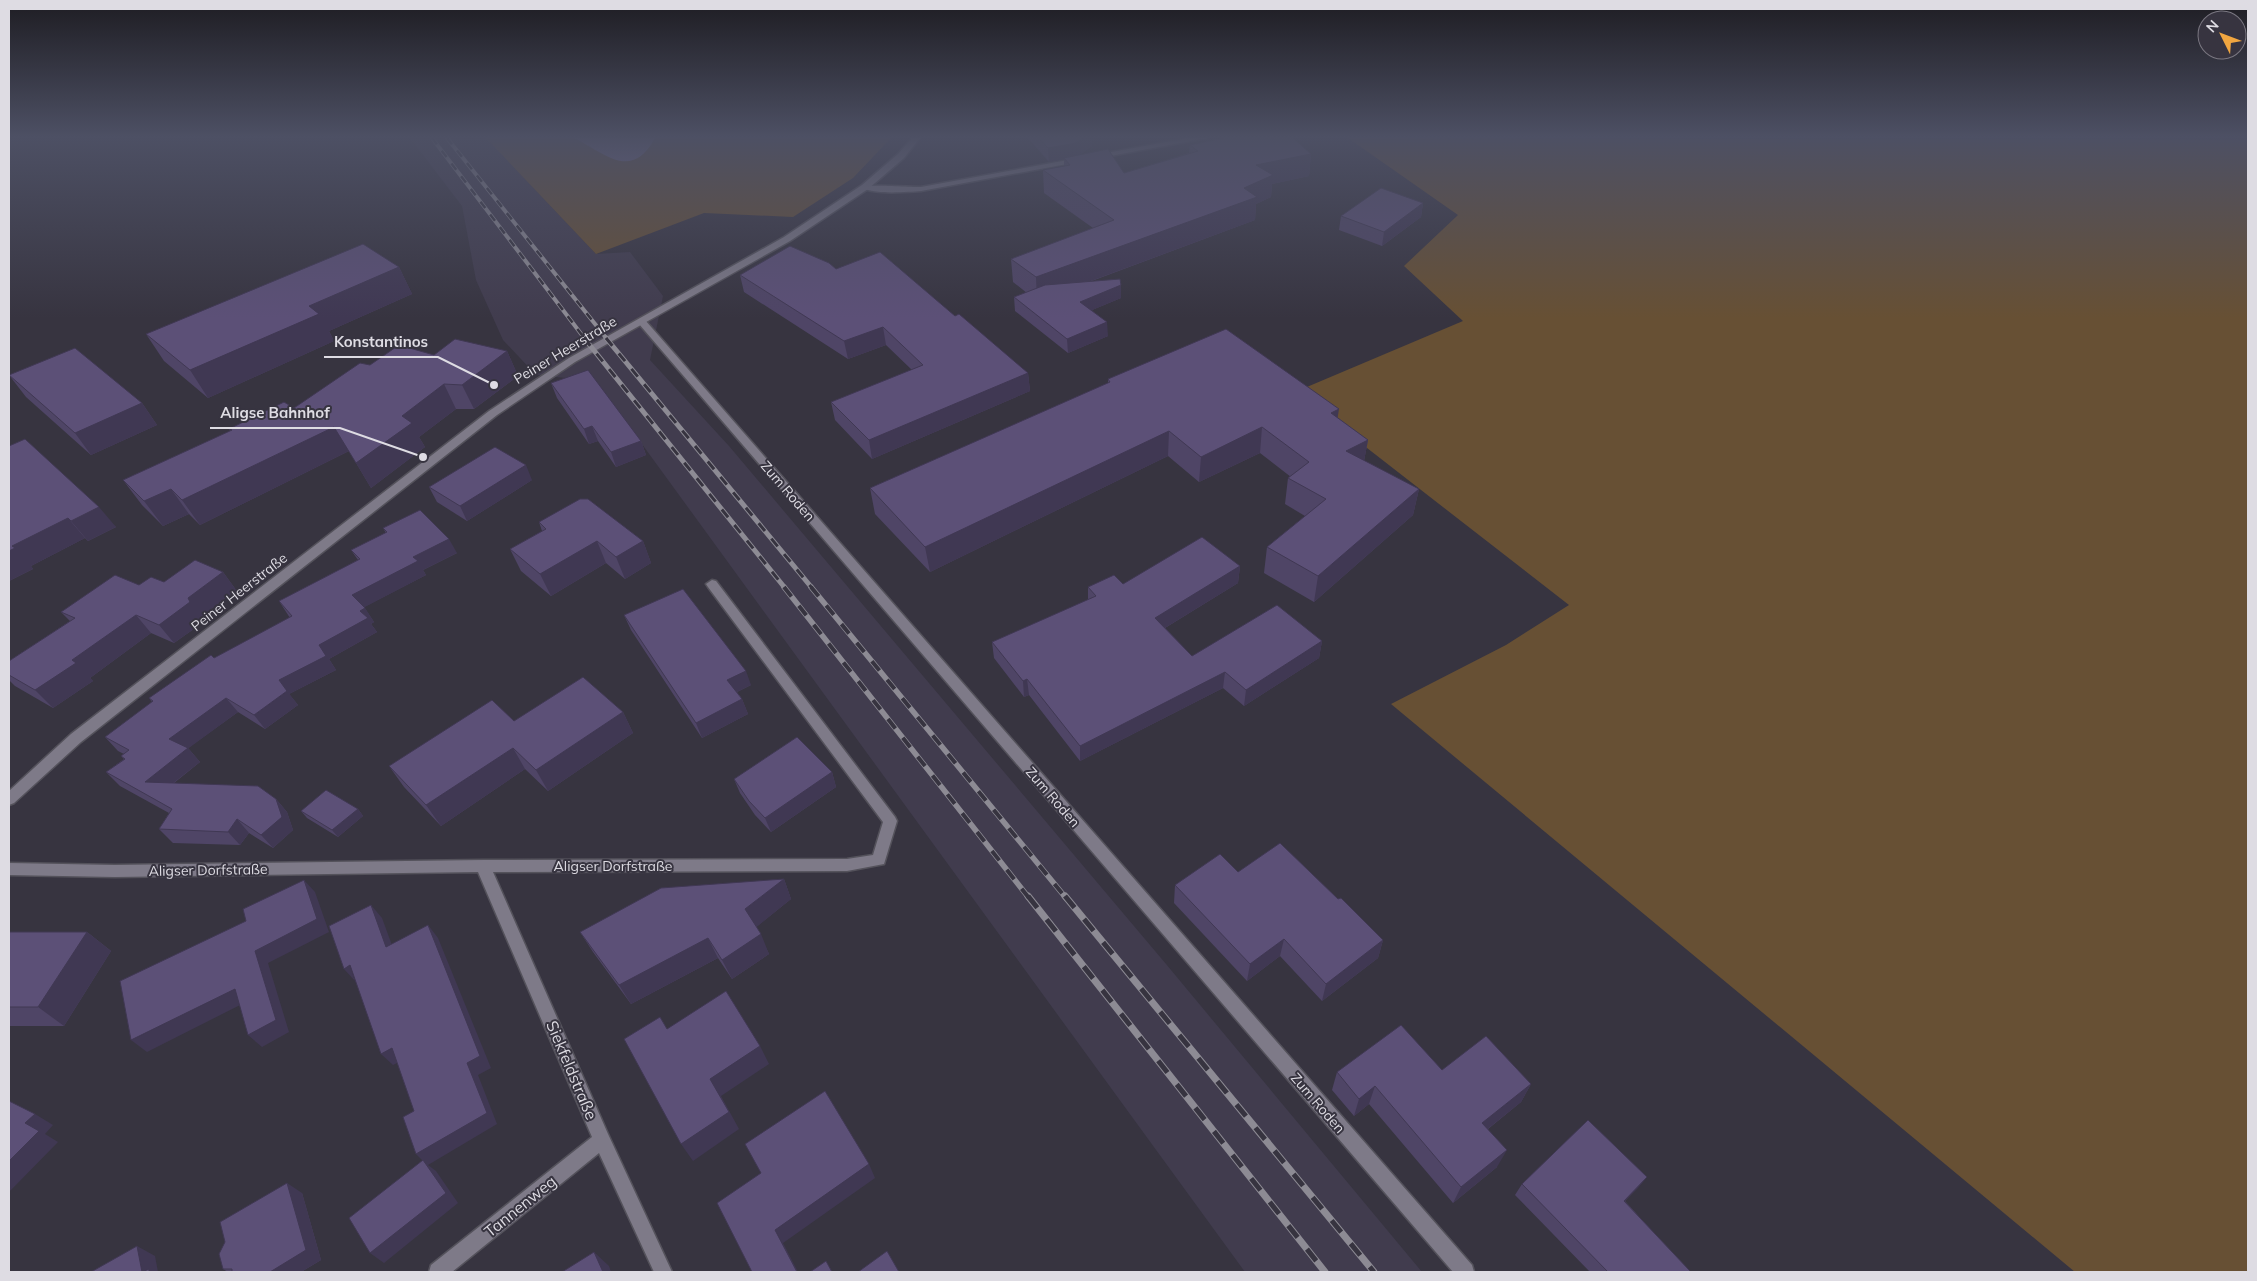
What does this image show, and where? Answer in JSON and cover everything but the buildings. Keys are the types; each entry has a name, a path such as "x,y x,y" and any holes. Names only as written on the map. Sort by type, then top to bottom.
{"street":[{"name":"Peiner Heerstraße","path":"9,799 76,738 493,413 572,360 787,239 849,198"},
{"name":"Zum Roden","path":"642,322 1465,1272"},
{"name":"Aligser Dorfstraße","path":"9,868 114,871 483,866 847,865 879,860 890,821 712,584"},
{"name":"Siekfeldstraße","path":"483,866 602,1140 663,1272"},
{"name":"Tannenweg","path":"438,1272 602,1140"}],"shaded area":[{"path":"456,198 543,198 596,254 630,252 663,296 650,360 729,446 1166,964 1422,1272 1245,1272 596,381 536,375 503,340 476,280 462,206"},
{"path":"543,198 823,198 793,217 704,213 596,254"},
{"path":"1433,198 2248,198 2248,1272 2075,1272 1391,704 1506,645 1569,605 1295,392 1463,321 1404,266 1458,215"}],"railway":[{"path":"478,198 585,339"},
{"path":"495,198 607,339"},
{"path":"584,338 785,588"},
{"path":"606,338 812,588"},
{"path":"784,587 1029,898"},
{"path":"811,587 1066,898"},
{"path":"1028,896 1325,1272"},
{"path":"1065,896 1374,1272"}],"place":[{"name":"Konstantinos","path":"494,385"},
{"name":"Aligse Bahnhof","path":"423,457"}]}
